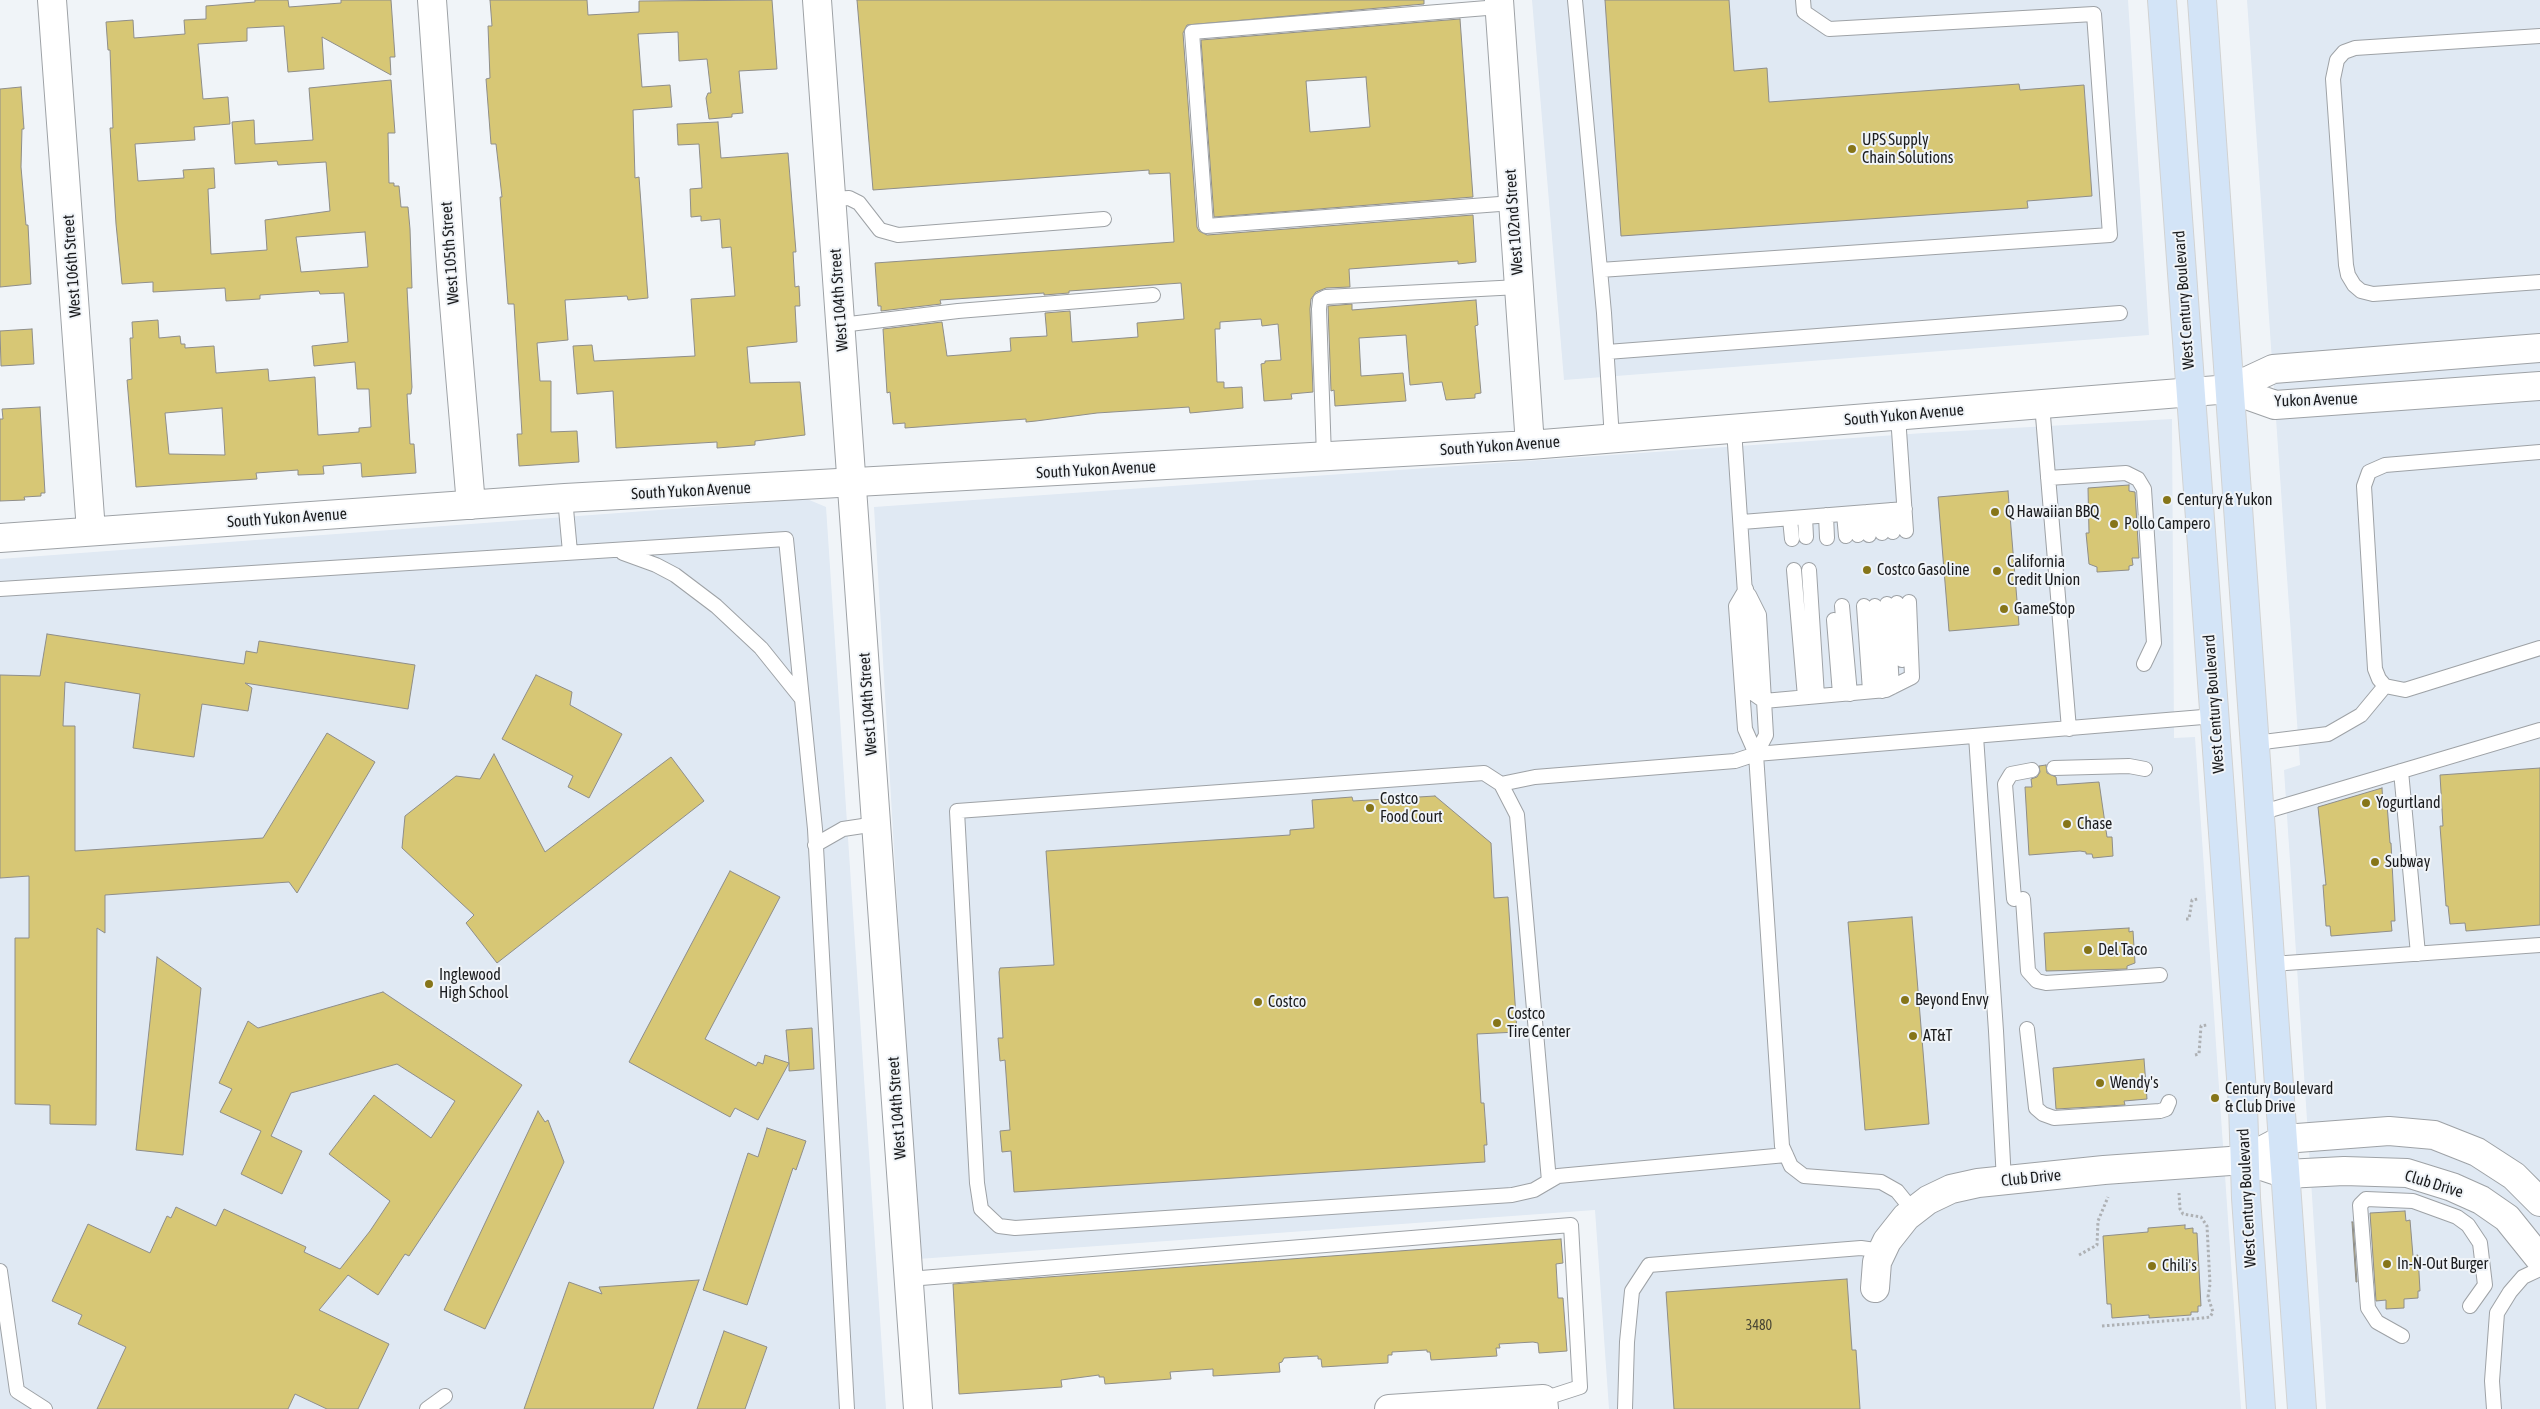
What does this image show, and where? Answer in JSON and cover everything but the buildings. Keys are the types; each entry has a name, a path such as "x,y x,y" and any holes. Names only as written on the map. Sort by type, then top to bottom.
{"main road":[{"name":"West Century Boulevard","path":"2162,0 2243,1105 2244,1160 2261,1409"},
{"path":"2202,0 2272,964 2302,1409"}],"street":[{"name":"West 106th Street","path":"52,0 91,531"},
{"name":"West 105th Street","path":"432,0 452,280 471,505"},
{"name":"West 104th Street","path":"817,0 918,1409"},
{"name":"West 102nd Street","path":"1499,4 1530,445"},
{"name":"Yukon Avenue","path":"2230,389 2273,369 2540,348"},
{"name":"Yukon Avenue","path":"2230,389 2275,405 2540,386"},
{"name":"South Yukon Avenue","path":"0,538 565,498 852,482 928,480 1530,445 2230,389"},
{"name":"Club Drive","path":"2244,1160 2284,1139 2389,1131 2434,1135 2478,1152 2514,1176 2540,1202"},
{"name":"Club Drive","path":"1875,1288 1876,1262 1887,1241 1906,1217 1928,1200 1951,1189 1978,1183 2104,1170 2244,1160 2286,1174 2344,1171 2407,1173 2452,1188 2481,1200 2507,1218 2540,1259"},
{"path":"1389,1409 1544,1404"}],"lane":[{"path":"1576,0 1607,352 1612,438"},
{"path":"1600,270 2110,235 2094,14 1829,29 1804,12 1803,0"},
{"path":"1499,4 1192,32 1206,226 1513,203"},
{"path":"2540,36 2355,48 2344,52 2337,60 2333,79 2346,265 2348,276 2354,285 2361,291 2373,294 2540,282"},
{"path":"832,199 849,198 858,203 880,230 898,235 1104,219"},
{"path":"1324,457 1320,300 1326,297 1519,287"},
{"path":"841,325 958,311 1153,295"},
{"path":"1607,352 2120,313"},
{"path":"2042,404 2069,728"},
{"path":"1865,534 1863,513 1898,416"},
{"path":"1734,429 1746,589 1758,615 1764,701 1766,735 1756,754"},
{"path":"2540,452 2385,465 2369,472 2364,486 2376,669 2379,679 2385,686 2405,690 2540,648"},
{"path":"2048,478 2126,473 2138,479 2144,489 2154,643 2144,664"},
{"path":"565,498 570,552"},
{"path":"1742,522 1863,513"},
{"path":"1863,513 1865,534"},
{"path":"1863,513 1865,534"},
{"path":"1863,513 1865,534"},
{"path":"1805,517 1806,538"},
{"path":"1790,519 1792,539"},
{"path":"0,589 786,539 815,845 847,1409"},
{"path":"612,550 633,555 656,565 697,591 761,648 802,699"},
{"path":"1794,570 1811,697"},
{"path":"1809,570 1811,697"},
{"path":"1746,589 1736,606 1745,729 1756,754 1782,1146 1791,1166 1804,1176 1881,1182 1897,1191 1914,1212"},
{"path":"1764,701 1865,692 1904,681 1870,605"},
{"path":"1865,692 1870,605"},
{"path":"1865,692 1870,605"},
{"path":"2255,743 2311,737 2328,734 2340,729 2362,715 2385,686"},
{"path":"1501,784 1536,777 1735,761 1756,754 2215,716"},
{"path":"2260,813 2540,730"},
{"path":"1976,736 2004,1181"},
{"path":"2054,768 2130,766 2145,768"},
{"path":"2032,770 2011,774 2005,784 2028,972 2037,981 2046,983 2160,975"},
{"path":"2401,771 2418,954"},
{"path":"1549,1181 1517,815 1501,784 1484,772 957,811 977,1183 981,1209 999,1226 1015,1228 1512,1195 1534,1190 1558,1176 1786,1155"},
{"path":"815,845 843,829 876,824"},
{"path":"2272,964 2540,945"},
{"path":"2028,1029 2036,1108 2043,1114 2054,1118 2160,1111 2166,1109 2169,1102"},
{"path":"2402,1336 2377,1322 2368,1308 2364,1281 2360,1205 2366,1199 2413,1200 2457,1218 2468,1225 2480,1243 2485,1285 2470,1306"},
{"path":"909,1278 1571,1225 1580,1387 1544,1404"},
{"path":"1625,1409 1627,1342 1632,1291 1649,1264 1860,1248 1882,1251"},
{"path":"2494,1409 2492,1381 2497,1313 2510,1292 2523,1277 2540,1269"},
{"path":"0,1271 17,1391 45,1409"},
{"path":"427,1409 445,1396"}],"path":[{"path":"2186,919 2189,919 2192,900 2198,899"},
{"path":"2196,1055 2199,1054 2201,1026 2207,1025"},
{"path":"2102,1326 2203,1318 2210,1317 2213,1312 2208,1297 2210,1284 2207,1226 2201,1217 2183,1214 2180,1209 2179,1193"},
{"path":"2079,1256 2097,1244 2098,1221 2108,1198"}],"shaded area":[{"path":"1532,0 2128,0 2149,335 1564,380"},
{"path":"2247,0 2540,0 2540,1409 2326,1409 2284,770 2300,765"},
{"path":"2172,419 2174,738 2195,737 2241,1409 1609,1409 1595,1210 918,1259 874,507 1924,433"},
{"name":"Inglewood High School","path":"807,499 826,507 886,1409 0,1409 0,559"}],"place":[{"name":"UPS Supply Chain Solutions","path":"1852,149"},
{"name":"Century & Yukon","path":"2167,500"},
{"name":"Q Hawaiian BBQ","path":"1995,512"},
{"name":"Pollo Campero","path":"2114,524"},
{"name":"Costco Gasoline","path":"1867,570"},
{"name":"California Credit Union","path":"1997,571"},
{"name":"GameStop","path":"2004,609"},
{"name":"Yogurtland","path":"2366,803"},
{"name":"Costco Food Court","path":"1370,808"},
{"name":"Chase","path":"2067,824"},
{"name":"Subway","path":"2375,862"},
{"name":"Del Taco","path":"2088,950"},
{"name":"Inglewood High School","path":"429,984"},
{"name":"Beyond Envy","path":"1905,1000"},
{"name":"Costco","path":"1258,1002"},
{"name":"Costco Tire Center","path":"1497,1023"},
{"name":"AT&T","path":"1913,1036"},
{"name":"Wendy's","path":"2100,1083"},
{"name":"Century Boulevard & Club Drive","path":"2215,1098"},
{"name":"In-N-Out Burger","path":"2387,1264"},
{"name":"Chili's","path":"2152,1266"}]}
